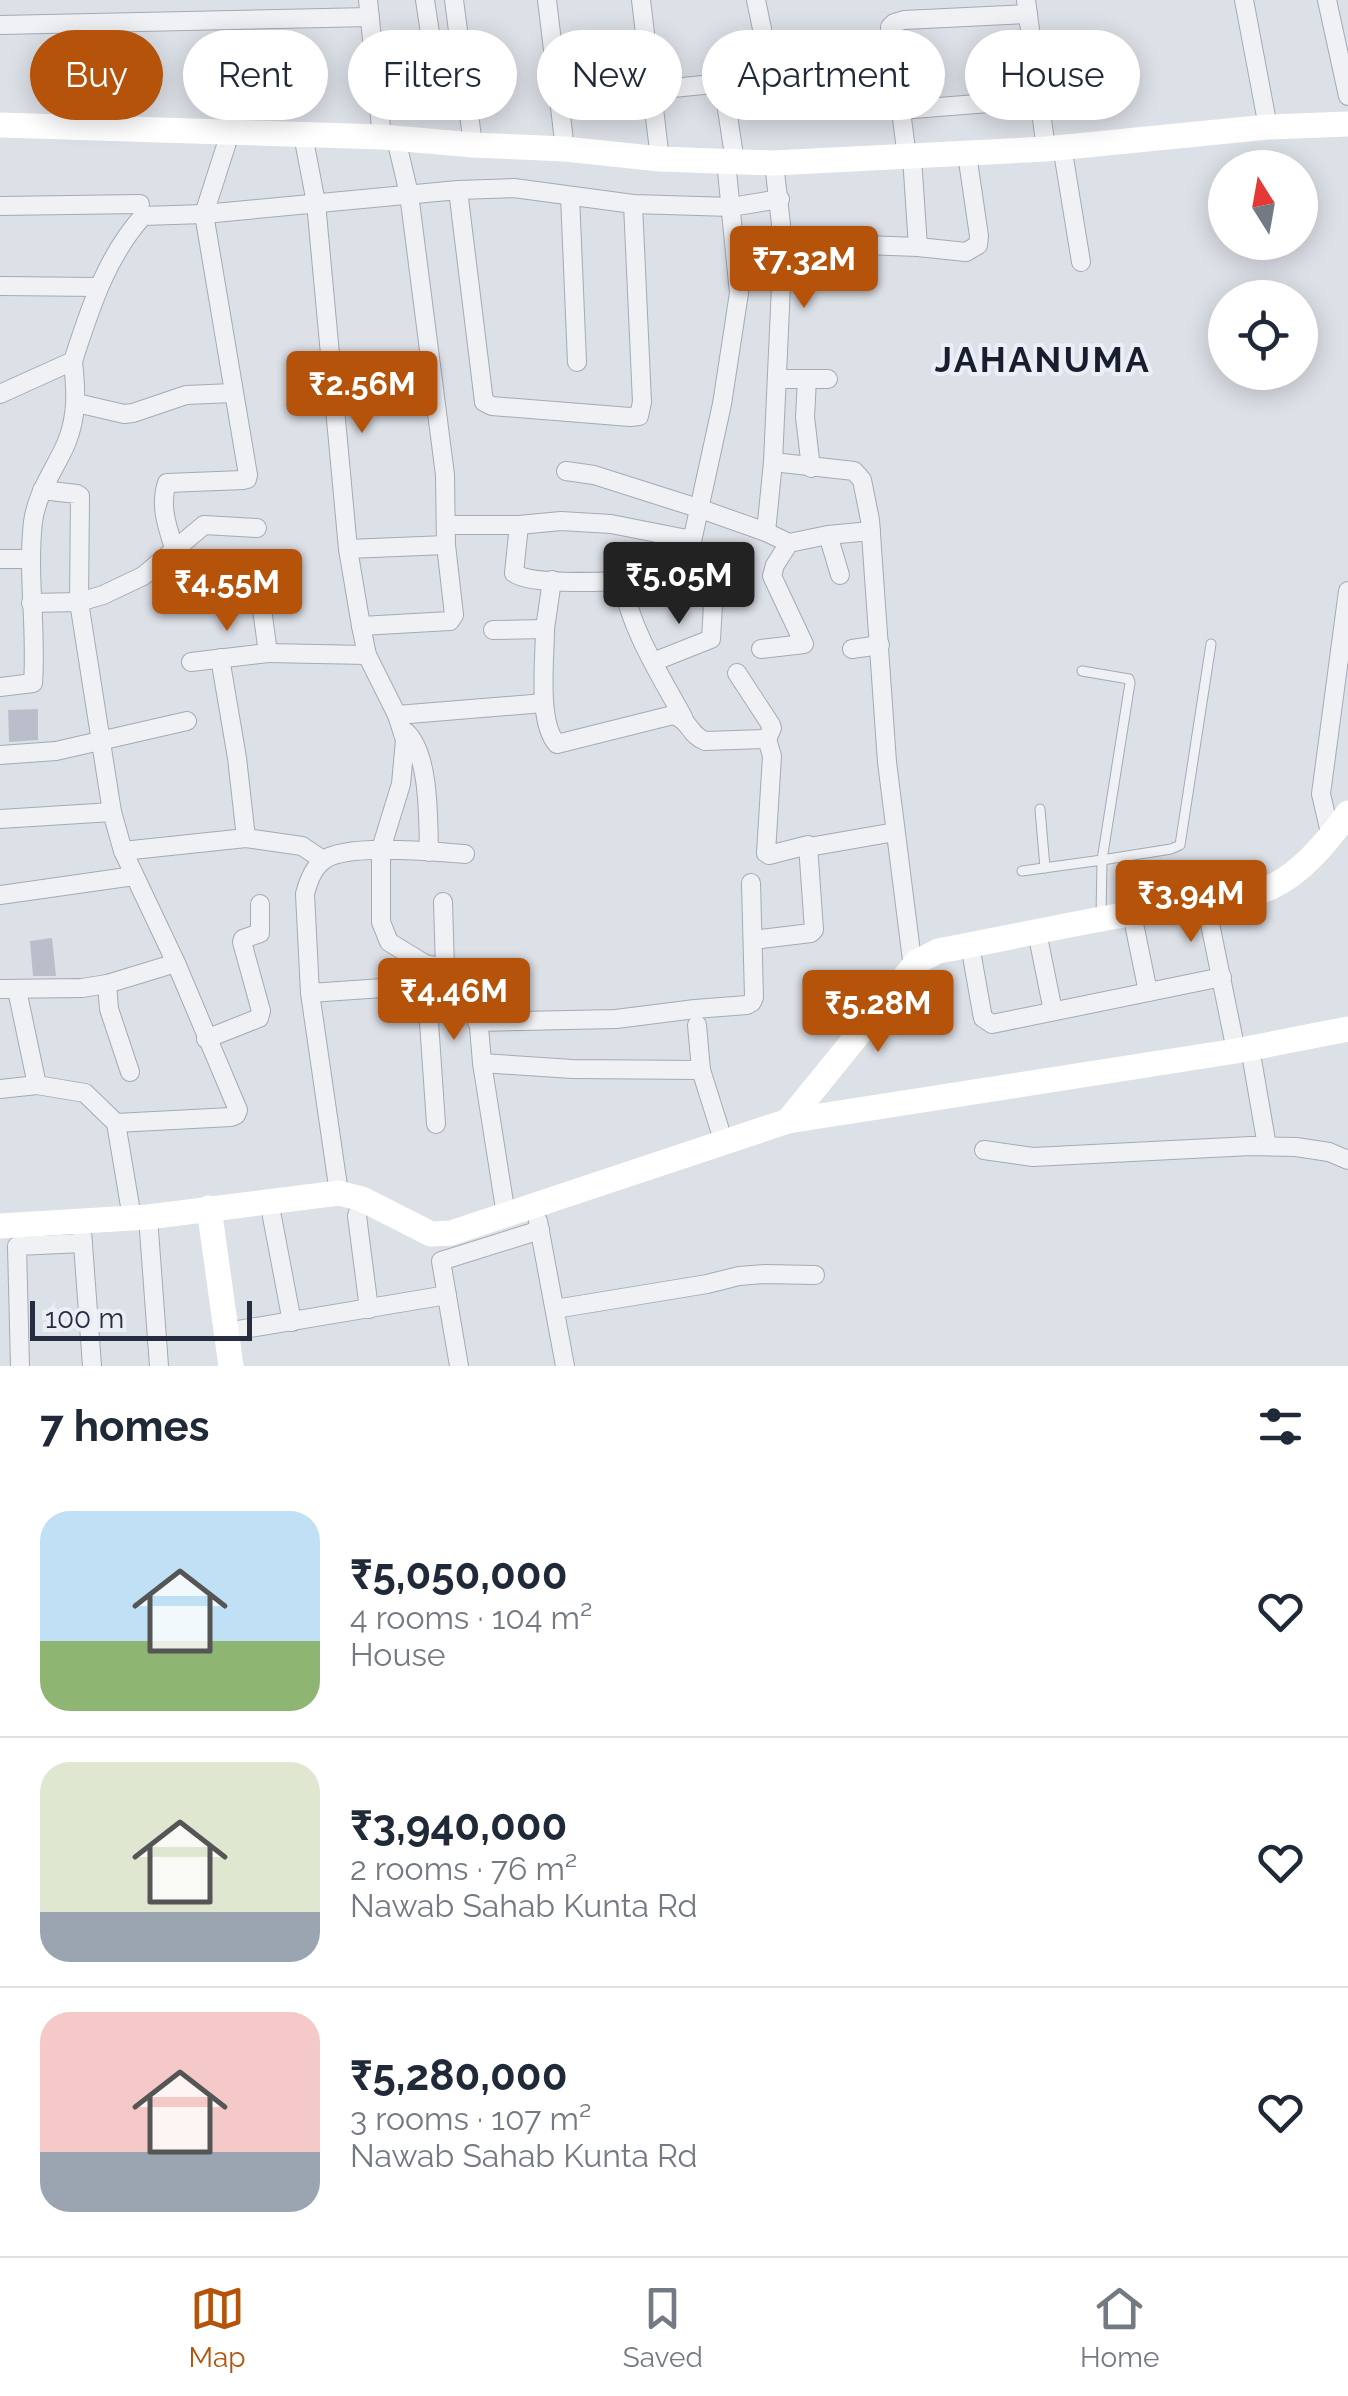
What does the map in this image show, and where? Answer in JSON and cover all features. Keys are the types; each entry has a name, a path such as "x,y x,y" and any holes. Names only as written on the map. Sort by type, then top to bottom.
{"street":[{"path":"425,0 430,30"},
{"path":"454,0 473,145"},
{"path":"547,0 565,149"},
{"path":"641,0 645,30"},
{"path":"756,0 762,29"},
{"path":"1244,0 1268,126"},
{"path":"1326,0 1348,96"},
{"path":"890,30 894,23 904,20 1027,7"},
{"path":"0,25 369,8 389,138 409,194 445,475 453,619 361,626"},
{"path":"655,120 660,159"},
{"path":"684,578 722,404 740,293 727,120"},
{"path":"902,120 918,248"},
{"path":"1045,120 1081,262"},
{"path":"0,124 231,130 774,163 967,154 1268,126 1348,124"},
{"path":"174,551 164,514 167,483 247,478 204,214 231,130"},
{"path":"303,136 316,204 348,550 368,655 405,740 401,784 381,849 381,922 389,942 425,964 465,972 475,978 482,1062 506,1216"},
{"path":"783,242 966,252 978,245 967,154"},
{"path":"766,532 783,242 774,163"},
{"path":"0,688 33,683 34,520 42,490 67,441 77,403 73,361 98,287 128,232 144,216 514,188 633,204 731,207 780,199"},
{"path":"458,190 484,402 492,406 630,417 639,416 642,410 633,204"},
{"path":"570,196 578,362"},
{"path":"0,206 140,204"},
{"path":"0,286 98,287"},
{"path":"0,394 73,361"},
{"path":"777,378 828,379"},
{"path":"806,379 810,468"},
{"path":"77,403 124,414 186,395 233,393"},
{"path":"772,462 858,472 866,497 887,762 913,968"},
{"path":"566,472 594,475 701,508 789,543 871,531"},
{"path":"42,490 80,496 79,602 112,812 122,851 238,1106 236,1115 116,1123"},
{"path":"446,525 561,521 611,524 692,540"},
{"path":"31,603 79,602 104,594 142,576 204,525 256,528"},
{"path":"520,525 516,576 622,582 684,578 714,584 711,638 654,662"},
{"path":"828,535 840,575"},
{"path":"760,650 804,644 772,576 789,543"},
{"path":"348,550 446,545"},
{"path":"0,560 31,559"},
{"path":"256,565 268,652"},
{"path":"552,580 545,629 544,703 551,736 557,744 667,716 684,719"},
{"path":"622,582 626,602 654,662 694,734 705,740 767,739"},
{"path":"1332,836 1321,794 1347,597"},
{"path":"493,630 545,629"},
{"path":"852,649 880,644"},
{"path":"191,662 268,652 368,655"},
{"path":"220,658 246,838"},
{"path":"737,673 772,728 767,739 772,756 766,853 895,832"},
{"path":"399,721 544,703"},
{"path":"0,755 56,751 187,721"},
{"path":"399,721 418,751 429,852"},
{"path":"0,819 112,812"},
{"path":"788,1121 916,962 938,951 1206,904 1268,889 1287,878 1332,836 1348,814"},
{"path":"122,851 246,838 302,846 323,860"},
{"path":"753,940 814,932 808,847"},
{"path":"368,1308 357,1216 310,993 305,894 309,880 323,860 337,855 381,849 465,854"},
{"path":"0,895 134,876"},
{"path":"477,1022 616,1019 752,1002 751,884"},
{"path":"443,902 445,969"},
{"path":"206,1038 259,1018 262,1012 242,942 260,933 260,904"},
{"path":"1206,904 1267,1146"},
{"path":"1132,914 1148,992"},
{"path":"1036,932 1053,1012"},
{"path":"970,945 982,1013 992,1024 1222,977"},
{"path":"36,1085 8,989 82,988 176,963"},
{"path":"425,964 436,1124"},
{"path":"107,984 109,1010 130,1072"},
{"path":"310,993 426,985"},
{"path":"696,1025 702,1070 724,1143"},
{"path":"459,1366 443,1259 724,1143 788,1121 1348,1029"},
{"path":"482,1062 572,1069 702,1070"},
{"path":"0,1090 36,1085 84,1093 116,1123 140,1217 158,1366"},
{"path":"984,1150 1033,1157 1267,1146 1329,1152 1348,1160"},
{"path":"20,1366 17,1246 140,1217 269,1200 351,1196 431,1234 506,1216 537,1218"},
{"path":"269,1200 292,1322"},
{"path":"210,1208 231,1366"},
{"path":"537,1218 566,1366"},
{"path":"0,1226 82,1232"},
{"path":"82,1232 92,1366"},
{"path":"555,1309 739,1276 815,1275"},
{"path":"226,1332 447,1295"}],"lane":[{"path":"1022,871 1180,845 1211,644"},
{"path":"1082,671 1129,679 1130,684 1102,860 1101,920"},
{"path":"1040,809 1045,868"}],"building":[{"path":"38,709 38,740 9,742 8,710"},
{"path":"52,938 56,976 33,976 30,941"}],"district":[{"name":"JAHANUMA","path":"1043,359"}]}
